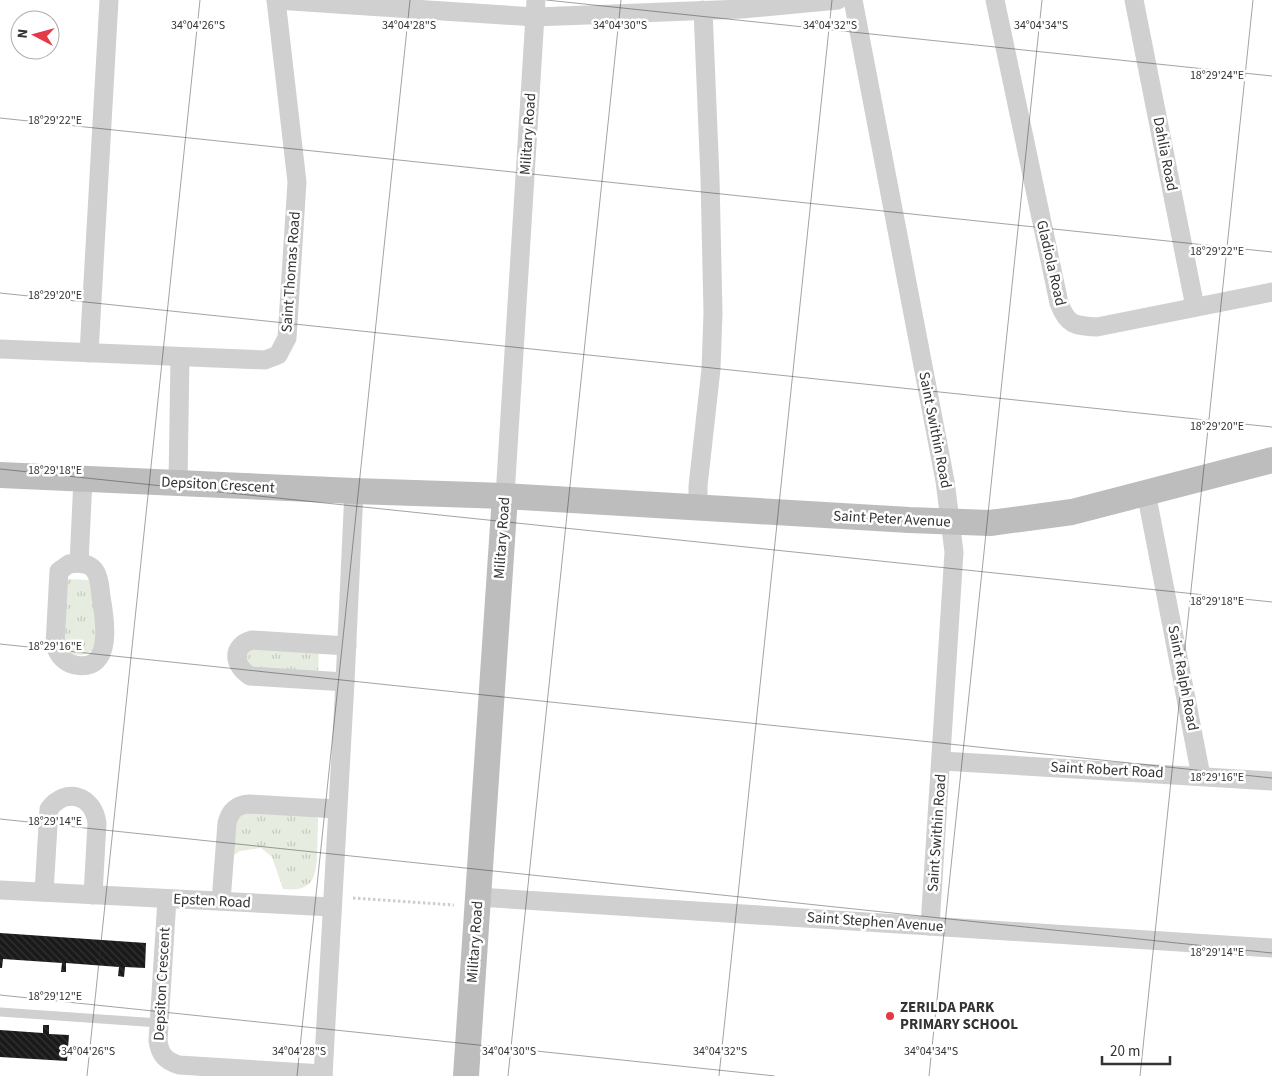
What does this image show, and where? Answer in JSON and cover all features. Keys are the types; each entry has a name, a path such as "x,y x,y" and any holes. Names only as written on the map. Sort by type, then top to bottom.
{"street":[{"path":"89,353 109,0"},
{"path":"276,0 535,8 703,10 784,6 838,0"},
{"name":"Saint Thomas Road","path":"0,349 265,360 278,355 288,338 297,182 276,0"},
{"name":"Saint Swithin Road","path":"853,0 952,522 954,552 930,926"},
{"name":"Gladiola Road","path":"995,0 1063,315 1072,323 1097,327 1272,292"},
{"name":"Dahlia Road","path":"1134,0 1195,307"},
{"name":"Military Road","path":"466,1076 468,901 505,496 535,8"},
{"path":"698,507 698,486 711,369 713,313 710,169 703,10"},
{"path":"178,483 180,357"},
{"name":"Saint Peter Avenue","path":"505,496 952,522 990,522 1072,512 1272,460"},
{"name":"Depsiton Crescent","path":"0,475 505,496"},
{"path":"79,563 83,479"},
{"name":"Depsiton Crescent","path":"167,899 159,1022 159,1050 163,1057 179,1065 323,1075 354,491"},
{"name":"Saint Ralph Road","path":"1146,492 1201,776"},
{"path":"79,563 92,567 98,575 106,620 104,648 99,659 88,664 77,665 67,662 58,655 55,644 59,571 69,564 79,563"},
{"path":"345,682 250,676 240,668 237,662 237,653 240,647 252,640 347,646"},
{"name":"Saint Robert Road","path":"942,761 1272,781"},
{"path":"44,892 49,809 54,802 73,796 83,799 91,805 96,813 93,895"},
{"path":"221,901 226,823 228,816 235,808 249,804 337,809"},
{"name":"Epsten Road","path":"0,890 332,907"},
{"name":"Saint Stephen Avenue","path":"468,901 930,926 1272,948"}],"lane":[{"path":"0,1012 159,1022"}],"path":[{"path":"348,898 468,901"}],"green space":[{"path":"66,579 92,580 98,621 96,647 83,655 69,652 62,644"},
{"path":"248,648 319,650 318,675 249,669 245,656"},
{"path":"242,813 311,814 318,819 315,871 313,878 306,886 283,889 272,857 261,848 240,851 231,857 233,825"}],"building":[{"path":"0,933 146,943 145,968 125,967 124,977 118,976 119,967 66,963 66,972 61,972 62,963 3,959 2,968 0,968"},
{"path":"43,1025 49,1025 49,1034 69,1035 67,1061 0,1057 0,1030 43,1033"}],"place":[{"name":"ZERILDA PARK PRIMARY SCHOOL","path":"890,1016"}]}
